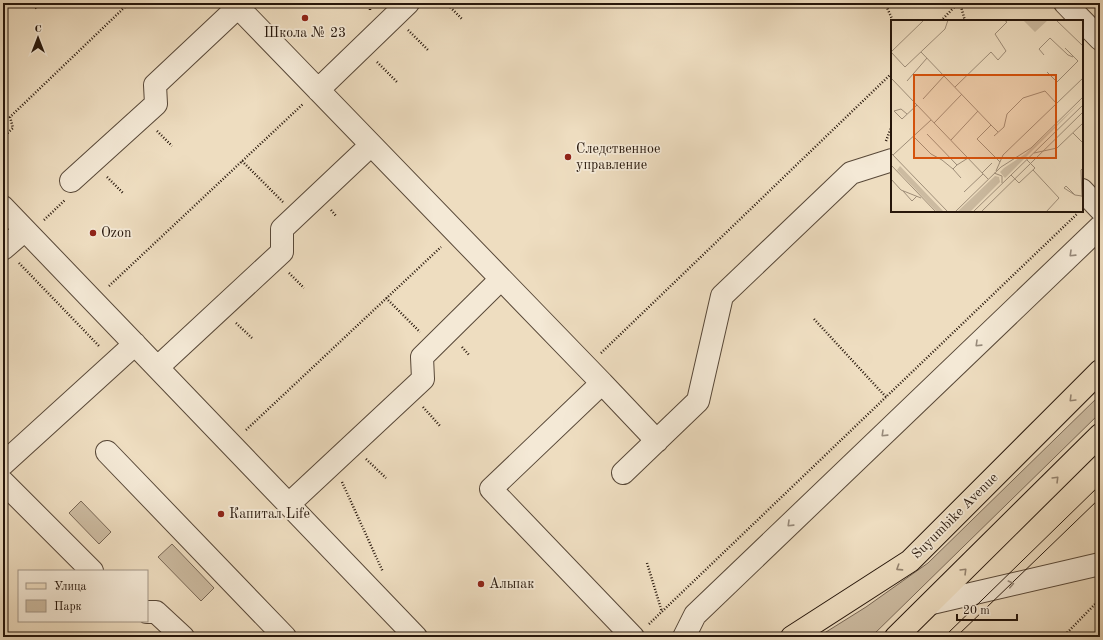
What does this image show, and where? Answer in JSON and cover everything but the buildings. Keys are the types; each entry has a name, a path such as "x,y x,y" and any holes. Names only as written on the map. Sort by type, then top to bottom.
{"main road":[{"name":"Suyumbike Avenue","path":"792,637 910,561 1100,372"},
{"path":"896,637 1100,435"}],"street":[{"path":"1064,3 1081,20"},
{"path":"71,181 156,104 155,85 236,5 657,441"},
{"path":"318,90 401,9"},
{"path":"1083,22 1100,39"},
{"path":"158,367 282,252 282,228 371,145"},
{"path":"623,473 698,401 722,296 851,172 891,160"},
{"path":"1083,191 1100,209"},
{"path":"3,207 290,504 416,637"},
{"path":"684,637 695,615 1100,227"},
{"path":"4,249 27,232"},
{"path":"290,504 424,379 422,357 501,279"},
{"path":"3,464 135,344"},
{"path":"602,383 491,489 640,632"},
{"path":"106,452 285,637"},
{"path":"3,482 91,570"},
{"path":"932,603 1100,564"},
{"path":"148,612 156,612 183,637"}],"path":[{"path":"32,3 37,9"},
{"path":"3,138 13,128 10,116 129,3"},
{"path":"446,3 462,19"},
{"path":"885,3 894,20"},
{"path":"942,20 959,3 965,20"},
{"path":"401,9 429,51"},
{"path":"362,47 396,82"},
{"path":"586,367 891,74"},
{"path":"94,300 318,90"},
{"path":"242,161 296,215"},
{"path":"27,232 70,195 71,181"},
{"path":"640,632 1079,212"},
{"path":"231,444 456,232"},
{"path":"4,249 114,363"},
{"path":"386,298 433,346"},
{"path":"814,319 886,397"},
{"path":"409,392 440,426"},
{"path":"352,446 386,478"},
{"path":"334,463 383,570 379,598"},
{"path":"647,563 662,612"},
{"path":"1063,637 1100,599"},
{"path":"3,630 10,637"}],"green space":[{"path":"1100,395 1100,413 871,637 818,637 866,607 928,563"},
{"path":"81,501 111,532 99,544 69,513"},
{"path":"172,544 214,588 201,601 158,557"}],"tram line":[{"path":"944,637 1100,485"},
{"path":"956,637 1100,498"}],"place":[{"name":"Школа № 23","path":"305,18"},
{"name":"Следственное управление","path":"568,157"},
{"name":"Ozon","path":"93,233"},
{"name":"Капитал Life","path":"221,514"},
{"name":"Альпак","path":"481,584"}]}
